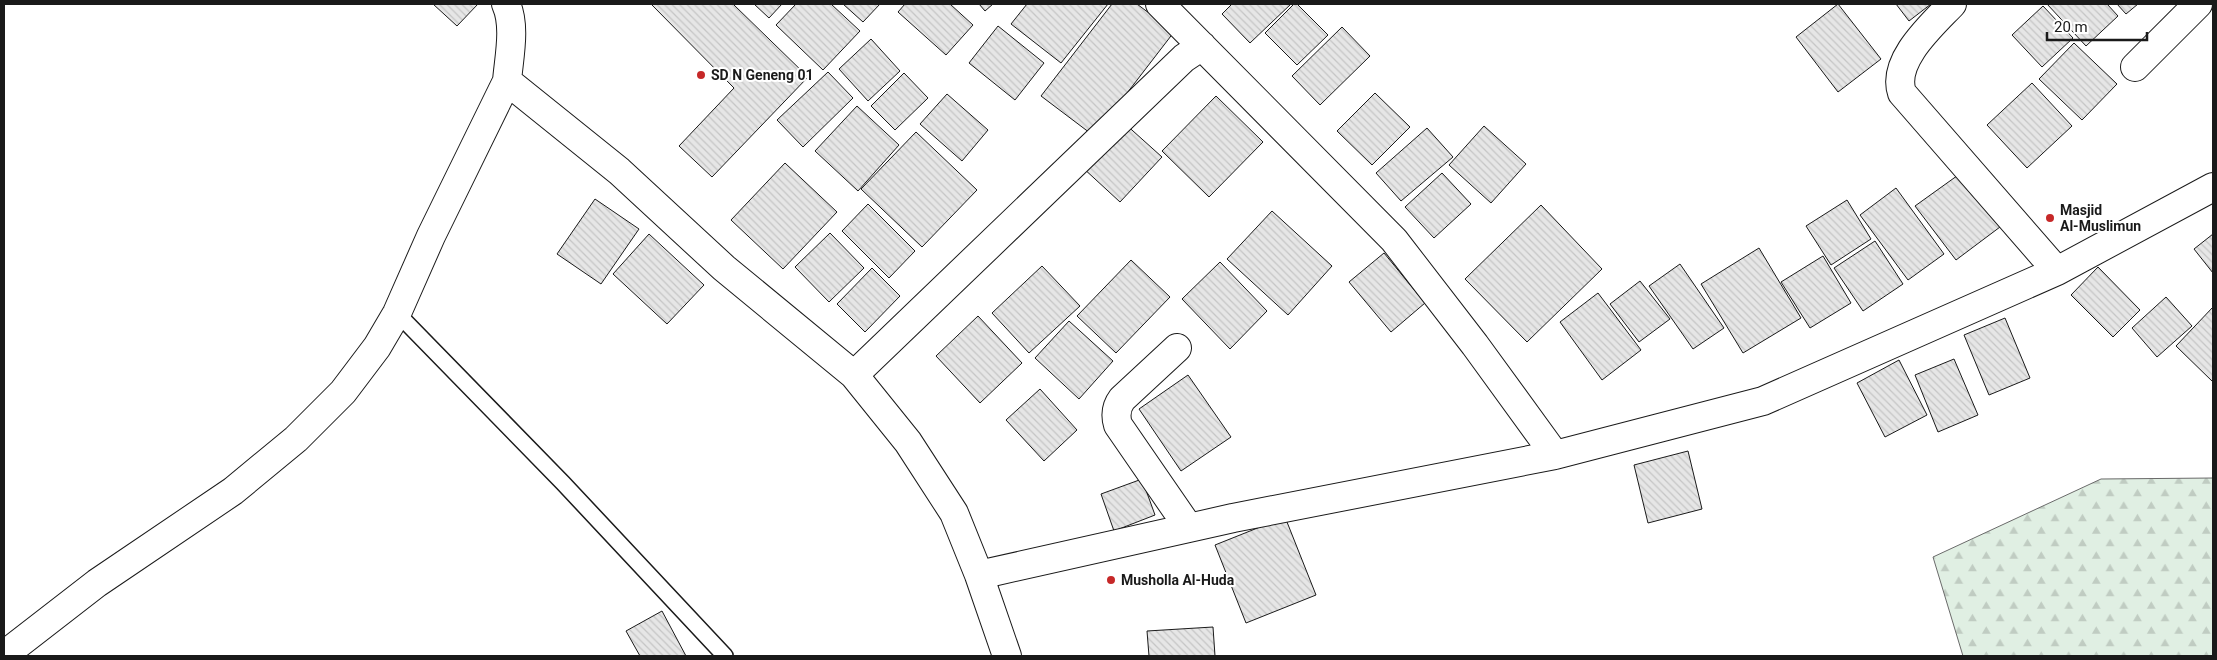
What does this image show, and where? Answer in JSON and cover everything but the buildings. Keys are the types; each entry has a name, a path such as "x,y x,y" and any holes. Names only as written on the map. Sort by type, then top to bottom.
{"street":[{"path":"4,655 97,583 233,491 296,440 343,392 377,347 397,312 431,236 507,81 510,13 506,4"},
{"path":"1160,4 1394,240 1475,345 1554,455"},
{"path":"1952,4 1906,58 1899,86 1902,93 2057,271"},
{"path":"2135,67 2198,4"},
{"path":"854,375 1184,58 1202,46"},
{"path":"507,81 619,171 724,268 854,375 908,442 954,513 979,574 1006,656"},
{"path":"979,574 1189,528 1554,455 1763,401 2057,271 2213,187"},
{"path":"1177,348 1122,399 1118,405 1116,419 1118,425 1189,528"}],"lane":[{"path":"397,312 563,483 725,656"}],"green space":[{"path":"2213,478 2213,656 1963,656 1933,557 2101,479"}],"place":[{"name":"SD N Geneng 01","path":"701,75"},
{"name":"Masjid Al-Muslimun","path":"2050,218"},
{"name":"Musholla Al-Huda","path":"1111,580"}]}
